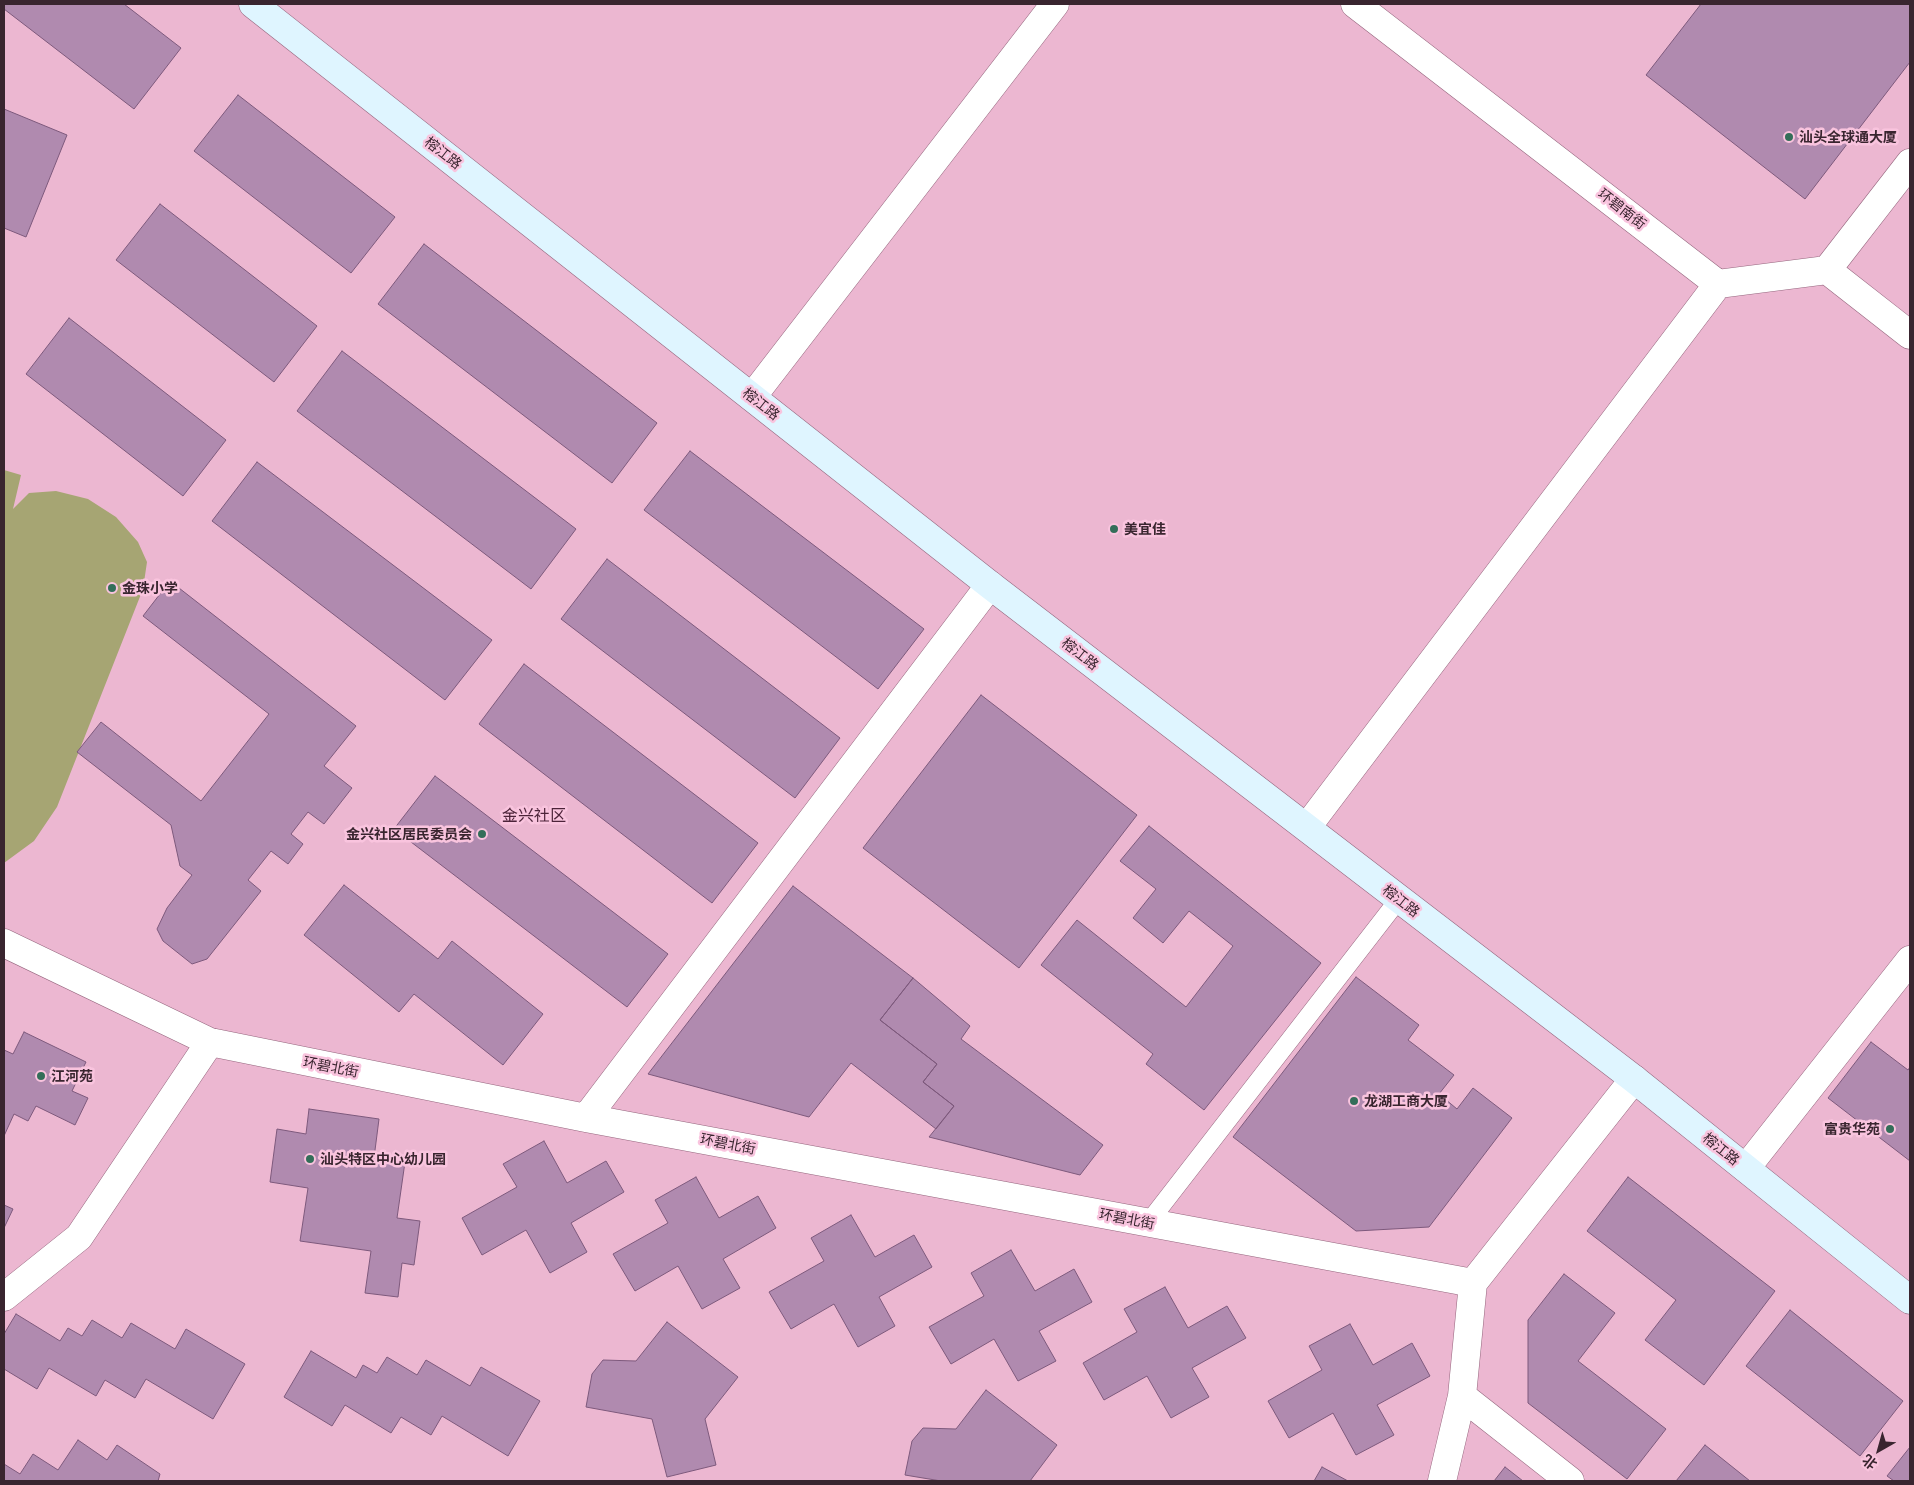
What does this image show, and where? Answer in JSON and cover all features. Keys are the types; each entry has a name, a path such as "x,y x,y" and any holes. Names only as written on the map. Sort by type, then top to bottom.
{"street":[{"name":"榕江路","path":"253,4 990,585 1634,1079 1910,1300"},
{"path":"752,397 1055,4"},
{"name":"环碧南街","path":"1355,4 1718,284"},
{"path":"1307,827 1718,284 1827,270 1910,163"},
{"path":"1827,270 1910,335"},
{"path":"586,1118 990,585"},
{"name":"环碧北街","path":"4,943 210,1042 586,1118 1473,1283"},
{"path":"1746,1168 1910,960"},
{"path":"4,1296 79,1237 210,1042"},
{"path":"1442,1481 1462,1396 1473,1283 1634,1079"},
{"path":"1462,1396 1570,1481"}],"lane":[{"path":"1148,1222 1399,899"}],"shaded area":[{"path":"4,470 21,475 13,509 29,493 56,491 88,499 116,517 138,542 147,562 143,589 57,807 34,841 4,863"}],"building":[{"path":"4,4 124,4 181,48 134,109 4,9"},
{"name":"汕头全球通大厦","path":"1701,4 1910,4 1910,62 1805,199 1646,75"},
{"path":"238,95 395,217 351,273 194,151"},
{"path":"4,109 67,135 26,237 4,228"},
{"path":"160,204 317,326 274,382 116,260"},
{"path":"424,244 657,423 612,483 378,304"},
{"path":"69,318 226,440 183,496 26,374"},
{"path":"342,351 576,529 531,589 297,411"},
{"path":"690,451 924,629 878,689 644,510"},
{"path":"257,462 492,640 445,700 212,521"},
{"path":"607,559 840,738 795,798 561,619"},
{"path":"170,581 356,726 324,766 352,788 324,824 308,812 291,834 303,844 288,864 271,851 248,880 261,891 207,959 192,964 163,941 157,929 167,908 192,875 180,866 171,825 77,752 101,722 201,801 269,714 143,616"},
{"path":"524,664 758,843 712,903 479,724"},
{"path":"981,695 1137,815 1019,968 863,848"},
{"path":"435,776 668,954 627,1007 394,829"},
{"path":"1149,826 1321,963 1204,1110 1146,1064 1153,1054 1041,965 1077,920 1186,1007 1233,946 1189,911 1163,943 1133,918 1156,889 1120,861"},
{"path":"344,885 438,959 452,941 543,1014 503,1065 414,994 399,1012 304,935"},
{"path":"793,886 913,978 880,1020 937,1064 923,1082 954,1106 936,1129 851,1063 809,1117 648,1074"},
{"name":"龙湖工商大厦","path":"1356,977 1419,1025 1408,1040 1454,1075 1439,1094 1457,1109 1473,1088 1512,1118 1429,1227 1356,1231 1233,1137"},
{"path":"913,978 970,1026 961,1039 1103,1145 1080,1175 929,1137 954,1106 923,1082 937,1064 880,1020"},
{"name":"江河苑","path":"24,1032 86,1062 72,1091 88,1098 75,1125 36,1106 28,1121 14,1114 4,1136 4,1050 13,1054"},
{"name":"富贵华苑","path":"1871,1042 1908,1070 1910,1067 1910,1161 1828,1098"},
{"path":"309,1109 379,1119 374,1158 405,1162 397,1218 420,1221 414,1265 402,1263 398,1297 365,1293 371,1251 300,1241 308,1188 270,1182 277,1129 306,1134"},
{"path":"544,1141 567,1183 606,1161 624,1192 571,1223 587,1252 550,1273 526,1230 482,1255 462,1218 517,1187 503,1164"},
{"path":"696,1177 719,1218 758,1196 776,1228 723,1259 740,1288 702,1309 678,1266 635,1291 613,1254 668,1223 655,1200"},
{"path":"1628,1177 1775,1291 1704,1385 1645,1340 1676,1300 1587,1231"},
{"path":"4,1205 13,1209 4,1228"},
{"path":"851,1215 875,1257 914,1235 932,1267 879,1297 895,1326 858,1347 834,1304 791,1329 769,1292 824,1261 811,1238"},
{"path":"1011,1250 1035,1291 1074,1269 1092,1302 1039,1331 1056,1361 1018,1381 994,1339 951,1364 929,1327 984,1296 971,1273"},
{"path":"1564,1274 1615,1313 1578,1361 1666,1429 1627,1479 1528,1403 1528,1320"},
{"path":"1165,1287 1188,1328 1227,1306 1246,1338 1192,1368 1209,1397 1171,1418 1147,1376 1104,1400 1083,1363 1137,1332 1124,1309"},
{"path":"1790,1310 1903,1401 1860,1456 1746,1366"},
{"path":"16,1314 60,1341 68,1328 82,1336 92,1320 122,1338 131,1323 175,1349 186,1329 245,1364 213,1419 146,1379 135,1398 105,1380 96,1396 49,1368 37,1389 4,1369 4,1334"},
{"path":"667,1322 738,1377 705,1419 716,1465 667,1477 652,1419 586,1407 592,1374 603,1360 636,1361"},
{"path":"1350,1324 1373,1365 1412,1343 1430,1376 1377,1405 1394,1435 1356,1455 1333,1413 1289,1438 1268,1401 1322,1370 1309,1346"},
{"path":"311,1351 356,1378 363,1365 377,1373 387,1357 417,1375 426,1360 470,1386 481,1367 540,1401 508,1456 442,1416 431,1435 401,1417 391,1433 345,1405 332,1426 284,1397"},
{"path":"986,1390 1057,1445 1030,1481 941,1481 905,1475 912,1441 923,1428 956,1429"},
{"path":"78,1440 107,1460 117,1445 160,1474 158,1481 4,1481 4,1464 20,1474 33,1454 58,1470"},
{"path":"1705,1445 1750,1481 1676,1481"},
{"path":"1910,1447 1910,1481 1894,1481 1887,1476"},
{"path":"1322,1467 1348,1481 1314,1481"},
{"path":"1505,1467 1523,1481 1494,1481"}],"place":[{"name":"汕头全球通大厦","path":"1789,137"},
{"name":"美宜佳","path":"1114,529"},
{"name":"金珠小学","path":"112,588"},
{"name":"金兴社区居民委员会","path":"482,834"},
{"name":"江河苑","path":"41,1076"},
{"name":"龙湖工商大厦","path":"1354,1101"},
{"name":"富贵华苑","path":"1890,1129"},
{"name":"汕头特区中心幼儿园","path":"310,1159"}],"district":[{"name":"金兴社区","path":"534,816"}]}
